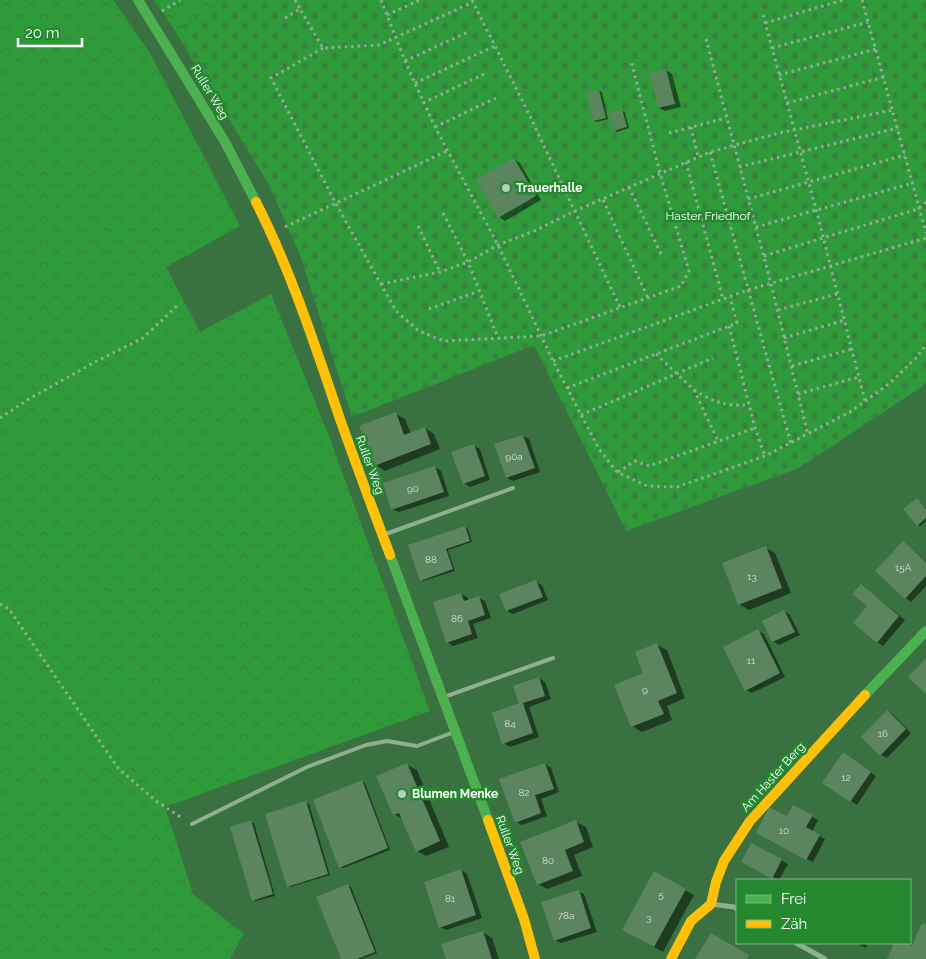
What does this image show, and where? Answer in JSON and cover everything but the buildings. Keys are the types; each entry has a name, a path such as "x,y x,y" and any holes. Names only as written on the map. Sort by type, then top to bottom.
{"street":[{"name":"Ruller Weg","path":"138,0 151,18 225,142 272,234 302,308 382,535 524,919 535,959"},
{"name":"Am Haster Berg","path":"711,904 713,889 726,858 749,823 856,704 926,632"},
{"path":"671,959 691,921 711,904 736,909"},
{"path":"798,944 825,959"}],"lane":[{"path":"382,535 513,488"},
{"path":"443,698 553,658"},
{"path":"192,824 307,767 366,745 387,741 417,746 455,732"}],"path":[{"path":"151,18 180,0"},
{"path":"295,0 323,48"},
{"path":"381,0 423,103 447,151 498,246 540,336 599,450 618,472 646,486 677,487 765,456 850,412 890,383 916,358 926,345"},
{"path":"387,15 420,0"},
{"path":"765,23 843,0"},
{"path":"862,0 926,233"},
{"path":"620,307 473,1 378,45 323,48 271,78 336,204 396,311 420,331 444,341 540,336 681,286 688,271 631,61"},
{"path":"285,18 300,8"},
{"path":"763,15 824,239 865,401"},
{"path":"772,48 868,22"},
{"path":"405,61 468,32"},
{"path":"706,39 733,146 772,284 808,435"},
{"path":"415,83 495,46"},
{"path":"779,75 876,49"},
{"path":"423,103 484,74"},
{"path":"787,103 884,77"},
{"path":"435,127 498,97"},
{"path":"381,284 440,272 468,262 498,246 710,152 794,130 893,110"},
{"path":"668,133 726,118"},
{"path":"691,127 698,157"},
{"path":"739,167 898,128"},
{"path":"272,234 447,151"},
{"path":"710,152 791,444"},
{"path":"748,199 905,155"},
{"path":"686,162 723,299"},
{"path":"756,227 913,183"},
{"path":"629,187 661,254"},
{"path":"603,200 648,298"},
{"path":"764,256 918,209 926,202"},
{"path":"443,213 468,262 498,338"},
{"path":"418,226 440,272"},
{"path":"553,361 748,290 926,238"},
{"path":"429,310 480,291"},
{"path":"778,310 838,294"},
{"path":"567,388 737,323 730,297"},
{"path":"0,418 29,399 95,362 143,338 180,303"},
{"path":"784,338 845,320"},
{"path":"729,326 755,428 765,456"},
{"path":"792,366 852,349"},
{"path":"656,354 694,390 713,401 730,406 749,405"},
{"path":"582,415 713,358"},
{"path":"798,394 859,377"},
{"path":"694,390 718,441"},
{"path":"618,472 634,462 649,466 755,428"},
{"path":"0,604 9,609 118,768 156,801 192,824"}],"green space":[{"path":"0,0 113,0 150,53 240,226 166,267 200,332 271,294 327,431 430,711 165,807 193,894 244,934 230,959 0,959"},
{"path":"154,0 224,0 175,31"},
{"name":"Haster Friedhof","path":"224,0 926,0 926,384 799,468 626,531 534,345 352,417 300,255 269,185 175,31"}],"traffic: fast":[{"path":"138,0 225,142 256,202"},
{"path":"390,555 488,820"},
{"path":"865,695 926,631"}],"traffic: slow":[{"path":"256,202 269,228 302,309 390,555"},
{"path":"671,959 691,921 711,904 716,882 724,861 750,821 865,695"},
{"path":"488,820 524,919 535,959"}],"place":[{"name":"Trauerhalle","path":"506,188"},
{"name":"Blumen Menke","path":"402,794"}]}
